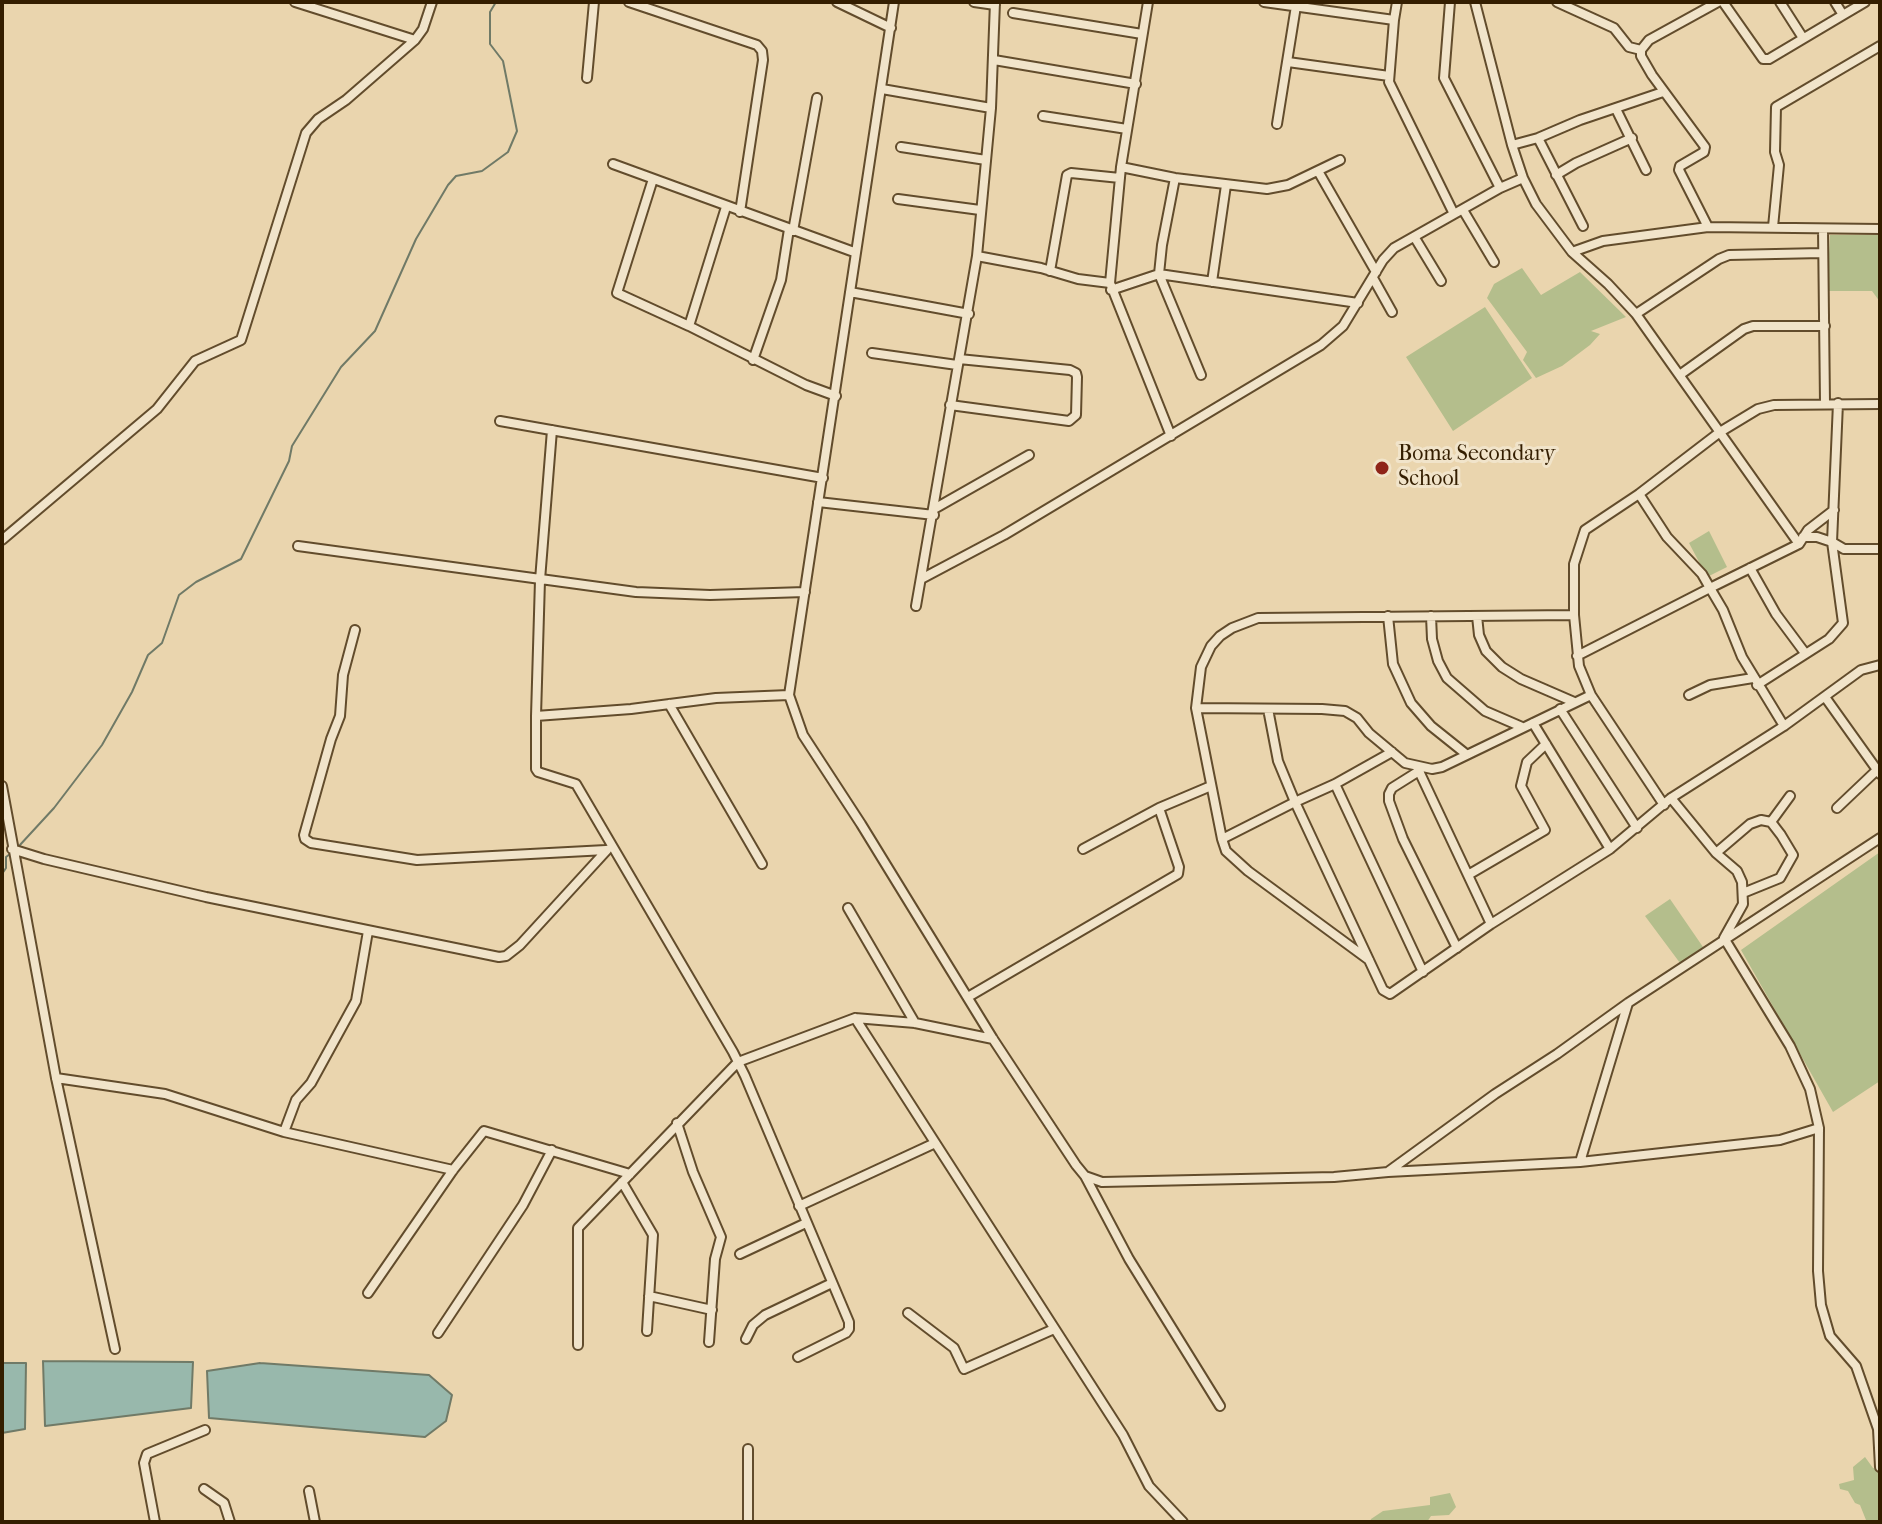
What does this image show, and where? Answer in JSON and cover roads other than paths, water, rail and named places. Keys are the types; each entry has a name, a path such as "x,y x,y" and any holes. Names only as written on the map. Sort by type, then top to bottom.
{"street":[{"path":"295,2 415,40"},
{"path":"2,540 157,409 195,361 241,340 306,133 318,119 346,100 415,40 423,29 432,2"},
{"path":"587,78 594,2"},
{"path":"629,2 757,45 762,51 740,212"},
{"path":"837,2 891,28"},
{"path":"894,2 789,695 803,735 993,1039 1085,1176 1129,1259 1220,1406"},
{"path":"916,606 977,256 991,108 995,4 974,2"},
{"path":"1148,2 1121,167 1110,286 1171,436"},
{"path":"1264,2 1394,20"},
{"path":"1397,2 1389,76 1391,89 1458,212 1494,262"},
{"path":"1450,2 1444,78 1500,188"},
{"path":"1475,2 1512,145 1536,204 1572,252 1636,314 1801,540"},
{"path":"1557,2 1614,28 1629,47 1641,50"},
{"path":"1641,50 1649,40 1721,2 1763,59 1769,59 1865,2"},
{"path":"1780,2 1803,38"},
{"path":"1835,2 1843,15"},
{"path":"1277,124 1296,6"},
{"path":"1013,13 1142,34"},
{"path":"1773,227 1779,165 1775,152 1776,107 1880,46"},
{"path":"1641,50 1645,63 1663,92 1705,147 1705,151 1680,166 1679,170 1708,227"},
{"path":"994,60 1136,84"},
{"path":"1288,62 1389,76"},
{"path":"882,89 991,108"},
{"path":"1512,145 1663,92"},
{"path":"753,360 781,280 817,98"},
{"path":"1616,109 1646,170"},
{"path":"1043,116 1127,129"},
{"path":"1538,138 1583,226"},
{"path":"1556,175 1632,138"},
{"path":"901,147 986,160"},
{"path":"1121,167 1226,185 1279,188 1340,160"},
{"path":"613,164 854,252"},
{"path":"1318,171 1392,312"},
{"path":"1050,271 1067,175 1120,178"},
{"path":"1175,178 1159,274 1201,375"},
{"path":"923,578 962,559 1321,345 1343,326 1394,248 1523,178"},
{"path":"653,179 617,291 753,360 836,396"},
{"path":"1212,282 1226,185"},
{"path":"898,199 980,210"},
{"path":"689,326 726,207"},
{"path":"1572,252 1603,241 1708,227 1880,229"},
{"path":"1823,229 1825,403"},
{"path":"1415,238 1441,281"},
{"path":"1636,314 1729,255 1822,253"},
{"path":"977,256 1110,286 1159,274 1358,303"},
{"path":"850,292 969,314"},
{"path":"1681,374 1738,333 1753,326 1825,326"},
{"path":"872,353 1070,370 1077,377 1076,415 1069,421 950,405"},
{"path":"1689,695 1710,685 1755,682 1829,639 1843,623 1832,542 1838,403"},
{"path":"1724,938 1743,904 1742,882 1737,871 1668,801 1591,695 1577,656 1574,564 1585,530 1751,412 1766,405 1880,404"},
{"path":"500,421 823,478"},
{"path":"552,430 540,580 536,769 576,784 611,849 738,1062 849,1329 798,1357"},
{"path":"818,502 934,512 1029,455"},
{"path":"1639,494 1667,537 1702,574 1723,610 1755,682 1784,726"},
{"path":"1801,540 1808,530 1834,510"},
{"path":"1577,656 1801,540 1817,537 1844,549 1880,549"},
{"path":"298,546 636,592 710,595 805,592"},
{"path":"1750,568 1776,614 1805,653"},
{"path":"1370,961 1234,860 1222,839 1196,708 1201,667 1211,646 1232,628 1258,618 1574,615"},
{"path":"1388,616 1393,664 1411,703 1431,726 1466,754"},
{"path":"1431,616 1432,639 1447,678 1485,711 1522,727"},
{"path":"1477,616 1479,635 1486,651 1502,667 1574,703"},
{"path":"355,630 343,675 340,716 323,766 305,839 311,843 417,860 611,849"},
{"path":"1268,709 1278,761 1386,994 1393,993 1491,924 1610,849 1668,801 1784,726 1861,670 1880,665"},
{"path":"536,716 631,709 716,698 789,695"},
{"path":"1196,708 1345,711 1357,718 1369,733 1405,763 1419,769 1432,769 1442,767 1591,695"},
{"path":"1825,697 1878,772 1837,808"},
{"path":"669,704 762,864"},
{"path":"1560,709 1637,828"},
{"path":"1533,723 1610,849"},
{"path":"1468,875 1545,830 1521,786 1527,762 1546,744"},
{"path":"1222,839 1335,784 1392,752"},
{"path":"1419,769 1491,924"},
{"path":"1419,769 1392,788 1389,801 1403,839 1457,948"},
{"path":"1335,784 1423,972"},
{"path":"2,786 56,1078 115,1349"},
{"path":"1083,849 1159,808 1211,786"},
{"path":"1771,822 1790,796"},
{"path":"968,997 1176,876 1179,867 1159,808"},
{"path":"1716,853 1750,824 1761,820 1771,822 1793,855 1780,878 1743,893"},
{"path":"1388,1172 1628,1003 1880,838"},
{"path":"12,849 117,876 473,953 504,957 520,945 611,849"},
{"path":"848,908 915,1023"},
{"path":"284,1132 296,1100 311,1083 356,1001 368,931"},
{"path":"1724,938 1790,1046 1810,1089 1819,1128 1818,1271 1821,1305 1830,1336 1856,1366 1878,1429 1880,1467"},
{"path":"1580,1162 1628,1003"},
{"path":"578,1345 576,1232 738,1062 855,1018 915,1023 993,1039"},
{"path":"855,1018 933,1144 1123,1435 1149,1486 1183,1522"},
{"path":"56,1078 165,1094 284,1132 453,1170"},
{"path":"677,1123 693,1172 721,1237 715,1259 709,1342"},
{"path":"1085,1176 1102,1182 1334,1177 1580,1162 1780,1140 1819,1128"},
{"path":"368,1293 453,1170 484,1131 630,1174"},
{"path":"799,1206 933,1144"},
{"path":"438,1333 523,1205 552,1150"},
{"path":"622,1182 652,1230 647,1331"},
{"path":"740,1254 806,1223"},
{"path":"746,1339 753,1325 765,1315 832,1283"},
{"path":"649,1296 712,1310"},
{"path":"908,1313 954,1348 964,1369 1054,1329"},
{"path":"155,1522 144,1463 147,1454 205,1430"},
{"path":"748,1449 748,1522"},
{"path":"204,1489 224,1503 230,1522"},
{"path":"309,1491 315,1522"}],"waterway":[{"path":"19,846 54,808 102,745 132,692 148,655 162,643 179,595 196,582 241,559 289,461 292,446 341,367 375,331 416,239 448,185 456,176 482,171 508,152 517,131 503,61 490,44 490,12 496,2"},
{"path":"2,874 6,868 6,857 10,854"}],"place":[{"name":"Boma Secondary School","path":"1382,468"}]}
